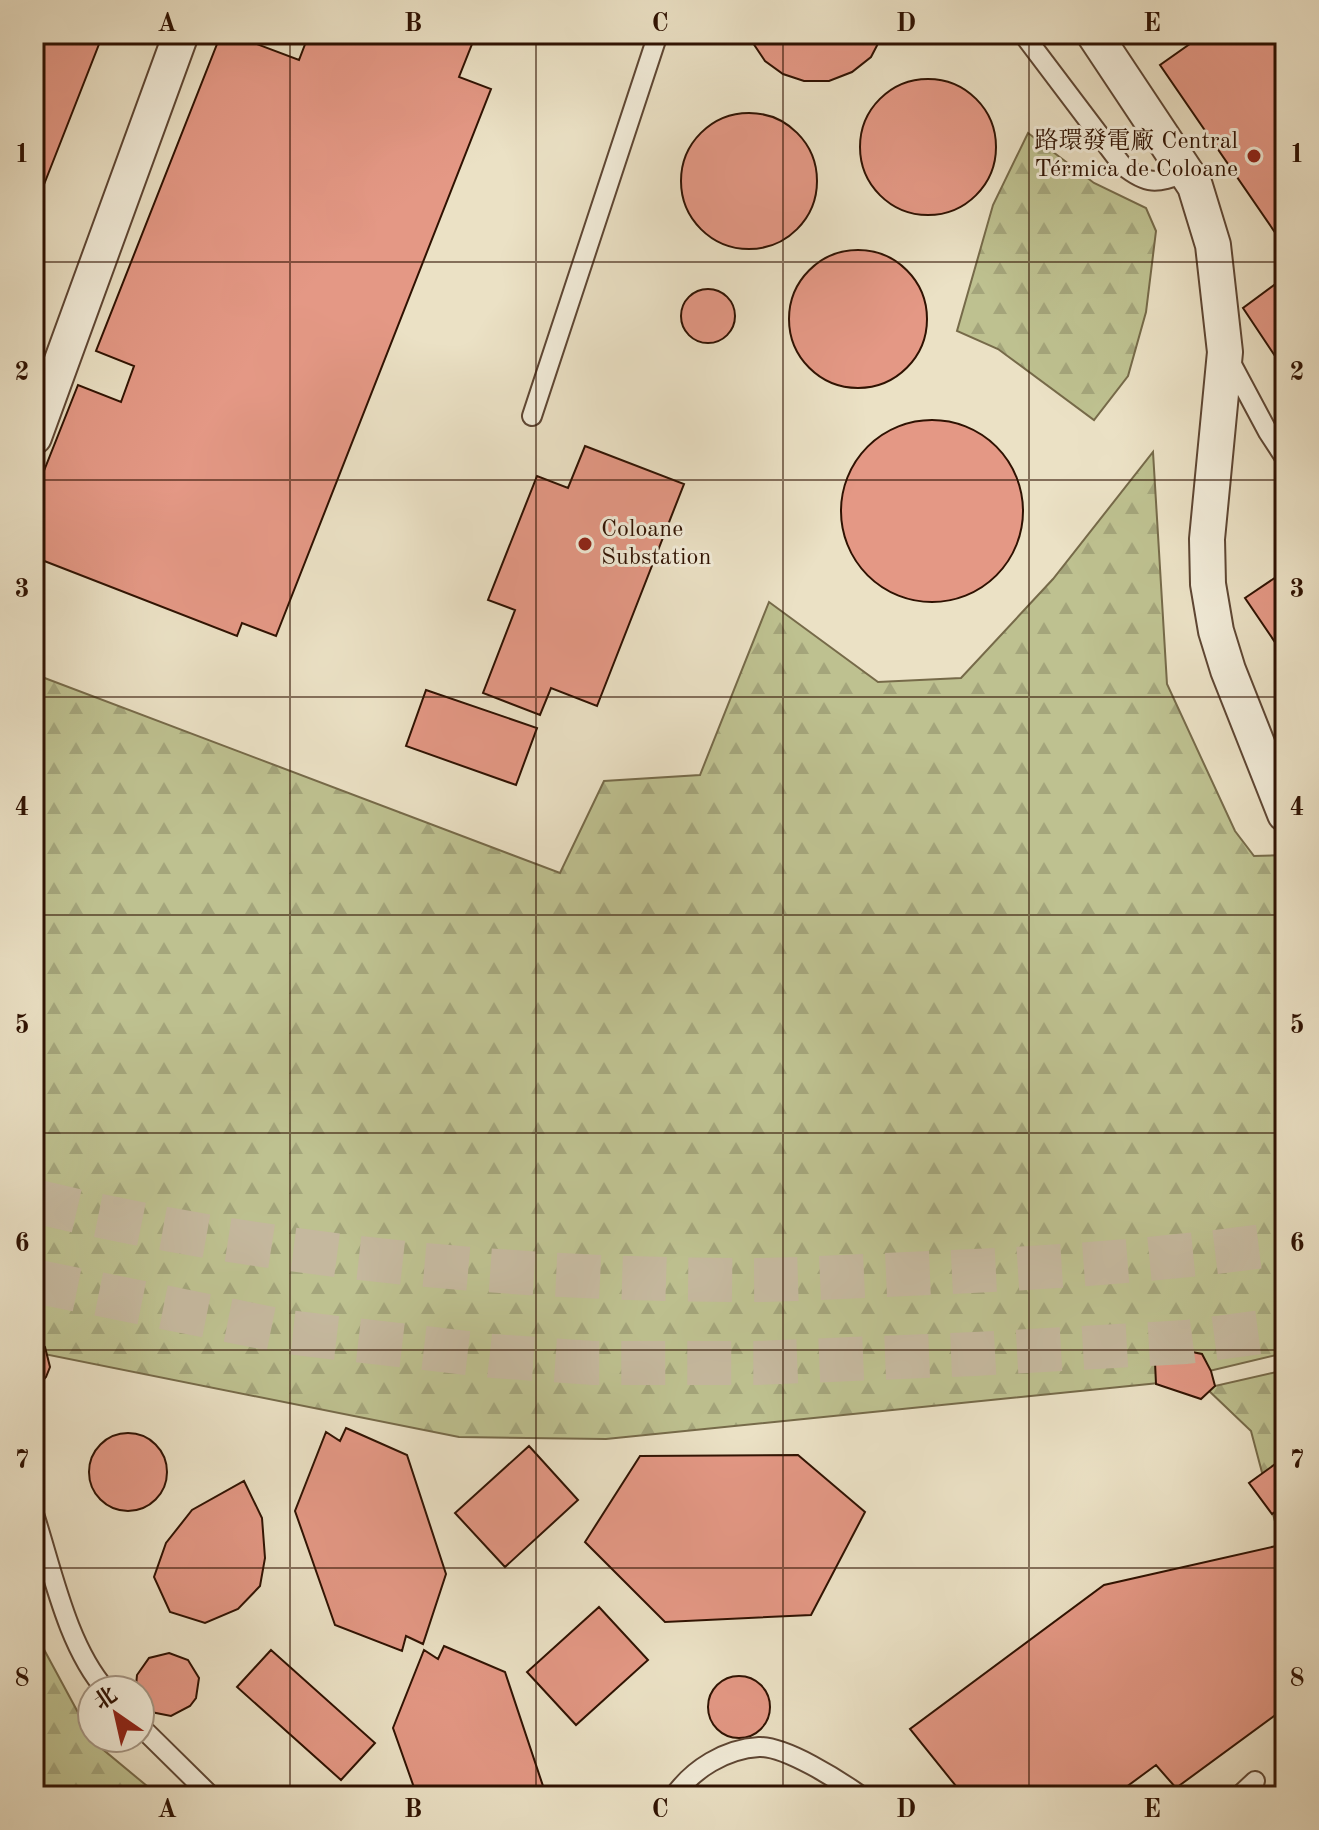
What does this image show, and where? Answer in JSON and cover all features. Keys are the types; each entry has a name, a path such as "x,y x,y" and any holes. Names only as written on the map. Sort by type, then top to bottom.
{"street":[{"path":"34,437 181,34"},
{"path":"1094,34 1195,186 1213,245 1225,352 1207,539 1208,584 1216,631 1228,670 1285,814"}],"lane":[{"path":"532,416 658,34"},
{"path":"1023,34 1122,165 1138,178 1156,183 1186,173"},
{"path":"1225,352 1285,458"},
{"path":"34,1514 73,1635 92,1674"},
{"path":"156,1742 211,1796"},
{"path":"674,1796 682,1784 718,1756 761,1747 807,1762 861,1796"},
{"path":"1239,1796 1255,1781"}],"green space":[{"path":"1028,133 1094,183 1146,208 1156,231 1146,312 1128,376 1094,420 998,349 957,331 993,205"},
{"path":"1153,452 1167,684 1235,831 1254,856 1285,855 1285,1353 1159,1383 606,1439 459,1437 34,1352 34,674 560,873 604,781 700,775 769,602 878,682 961,678 1053,579"},
{"path":"1285,1370 1285,1559 1251,1431 1206,1388"},
{"path":"34,1631 76,1709 76,1754 108,1754 159,1796 34,1796"}],"building":[{"path":"34,34 103,34 34,210"},
{"path":"221,34 230,34 299,60 309,34 476,34 459,77 491,89 276,636 242,623 237,636 34,557 34,496 78,385 121,402 134,366 96,351"},
{"path":"750,34 883,34 871,57 852,72 829,81 804,81 783,74 765,61"},
{"name":"路環發電廠 Central Térmica de Coloane","path":"1204,34 1285,34 1285,247 1160,65"},
{"path":"928,79 954,84 976,99 991,121 996,147 991,173 976,195 954,210 928,215 902,210 880,195 865,173 860,147 865,121 880,99 902,84"},
{"path":"749,113 775,118 797,133 812,155 817,181 812,207 797,229 775,244 749,249 723,244 701,229 686,207 681,181 686,155 701,133 723,118"},
{"path":"858,250 884,255 907,270 922,293 927,319 922,345 907,368 884,383 858,388 832,383 809,368 794,345 789,319 794,293 809,270 832,255"},
{"path":"1285,277 1285,371 1243,308"},
{"path":"708,289 727,297 735,316 727,335 708,343 689,335 681,316 689,297"},
{"path":"932,420 967,427 983,435 996,447 1008,460 1016,476 1023,511 1016,546 1008,562 996,575 983,587 967,595 932,602 897,595 881,587 868,575 856,562 848,546 841,511 848,476 856,460 868,447 881,435 897,427"},
{"name":"Coloane Substation","path":"585,446 684,484 597,706 551,688 540,715 483,693 515,610 488,600 537,476 568,488"},
{"path":"1285,571 1285,657 1245,598"},
{"path":"426,690 537,728 516,785 406,746"},
{"path":"34,1336 45,1347 50,1367 46,1377 34,1390"},
{"path":"1187,1351 1202,1354 1211,1371 1215,1386 1201,1399 1156,1384 1155,1362"},
{"path":"346,1428 407,1455 446,1574 423,1644 406,1636 402,1651 335,1625 295,1511 326,1432 340,1441"},
{"path":"120,1433 136,1433 150,1439 161,1450 167,1472 161,1494 150,1505 136,1511 120,1511 106,1505 95,1494 89,1480 89,1464 95,1450 106,1439"},
{"path":"529,1446 578,1500 505,1567 455,1513"},
{"path":"798,1455 865,1512 811,1615 665,1622 585,1542 640,1456"},
{"path":"1285,1457 1285,1504 1272,1514 1249,1483"},
{"path":"244,1481 262,1518 265,1558 260,1586 238,1609 205,1623 170,1612 154,1577 166,1543 192,1510"},
{"path":"1276,1546 1285,1551 1285,1708 1176,1788 1156,1765 1114,1796 964,1796 910,1729 1104,1585"},
{"path":"599,1607 648,1660 576,1725 527,1672"},
{"path":"444,1646 505,1672 545,1792 543,1796 417,1796 393,1728 424,1650 438,1659"},
{"path":"271,1650 375,1743 341,1780 237,1687"},
{"path":"169,1653 188,1660 199,1678 196,1698 190,1706 171,1716 156,1713 156,1674 138,1674 149,1658"},
{"path":"733,1676 745,1676 761,1685 768,1695 768,1719 761,1729 745,1738 733,1738 713,1724 708,1713 708,1701 722,1681"}],"tunnel":[{"path":"34,1201 123,1221 304,1251 395,1262 579,1276 780,1280 1002,1270 1144,1259 1285,1243"},
{"path":"34,1281 287,1332 493,1356 594,1363 756,1363 975,1354 1186,1342 1285,1329"}],"place":[{"name":"路環發電廠 Central Térmica de Coloane","path":"1254,156"},
{"name":"Coloane Substation","path":"585,544"}]}
